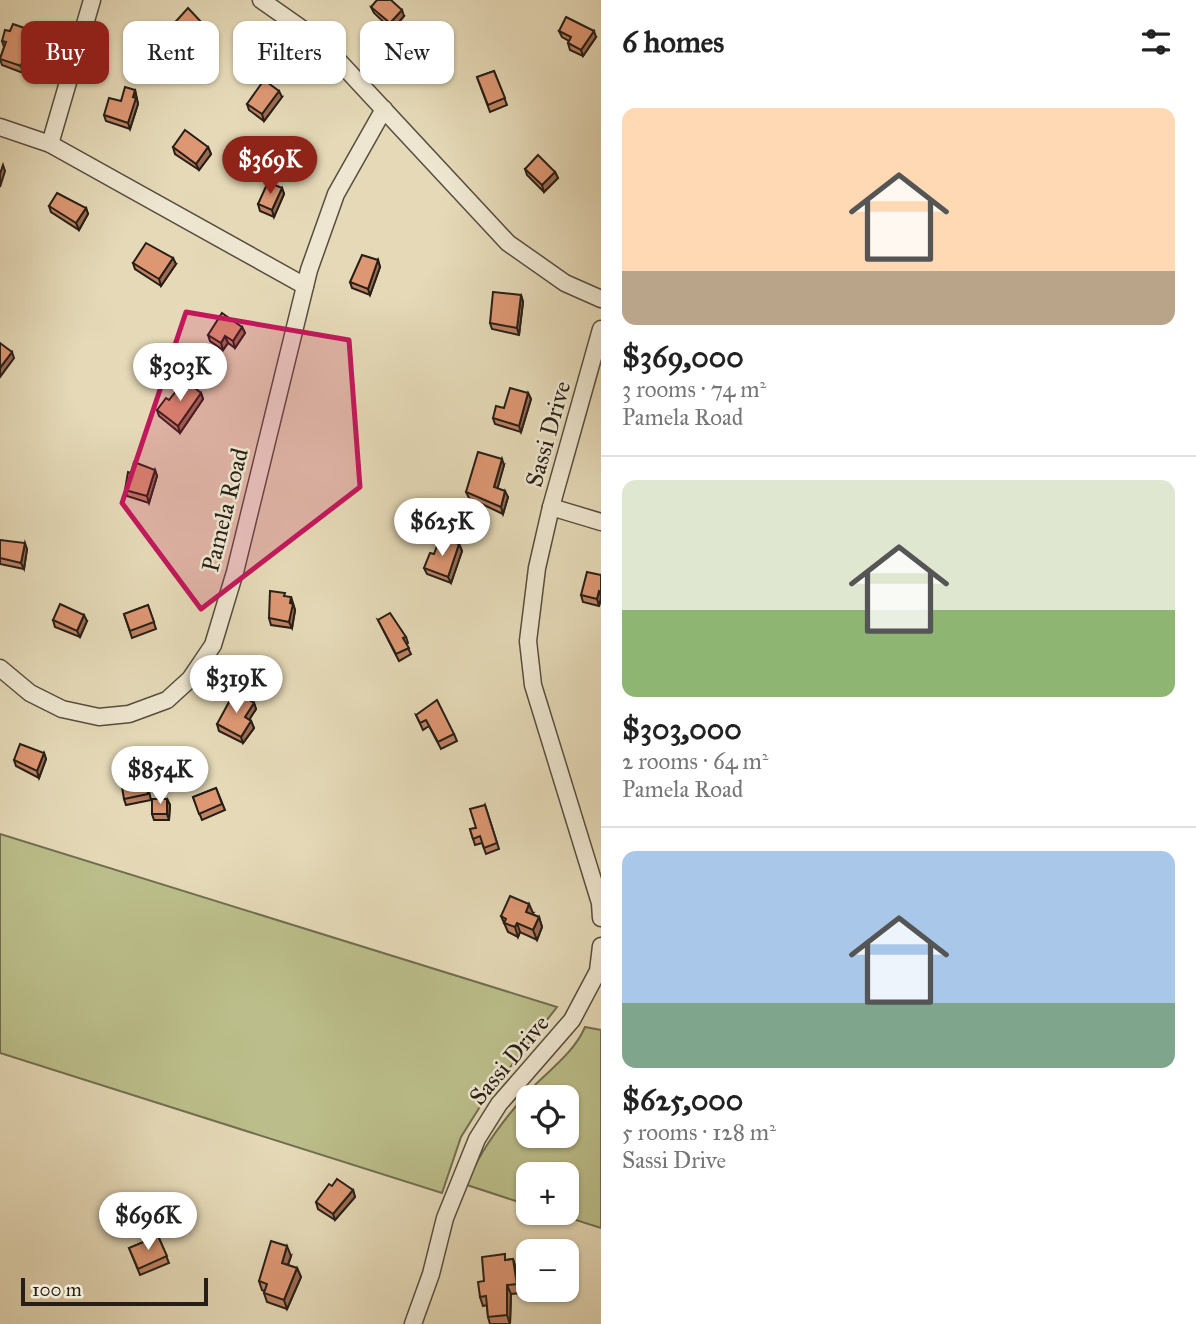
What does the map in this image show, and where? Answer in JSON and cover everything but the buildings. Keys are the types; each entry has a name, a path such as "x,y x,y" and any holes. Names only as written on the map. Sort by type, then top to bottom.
{"street":[{"path":"51,144 92,0"},
{"path":"261,0 321,42 509,243 565,283 601,299"},
{"name":"Pamela Road","path":"0,668 30,693 62,709 99,717 129,714 167,700 190,679 212,645 235,572 305,286 336,194 384,109"},
{"path":"0,127 51,144 305,286"},
{"name":"Sassi Drive","path":"601,329 551,507 537,568 528,641 533,685 600,903 601,918"},
{"path":"551,507 601,522"},
{"name":"Sassi Drive","path":"412,1324 431,1274 446,1218 477,1139 499,1104 572,1020 598,971 601,946"}],"highlighted area":[{"path":"186,312 349,340 360,487 201,609 122,503"}],"green space":[{"path":"0,834 557,1007 481,1105 461,1137 442,1193 0,1053"},
{"path":"585,1027 601,1030 601,1228 579,1221 579,1162 516,1162 516,1201 467,1185 485,1148 516,1107 516,1148 579,1148 579,1085 535,1085 567,1053"}]}
